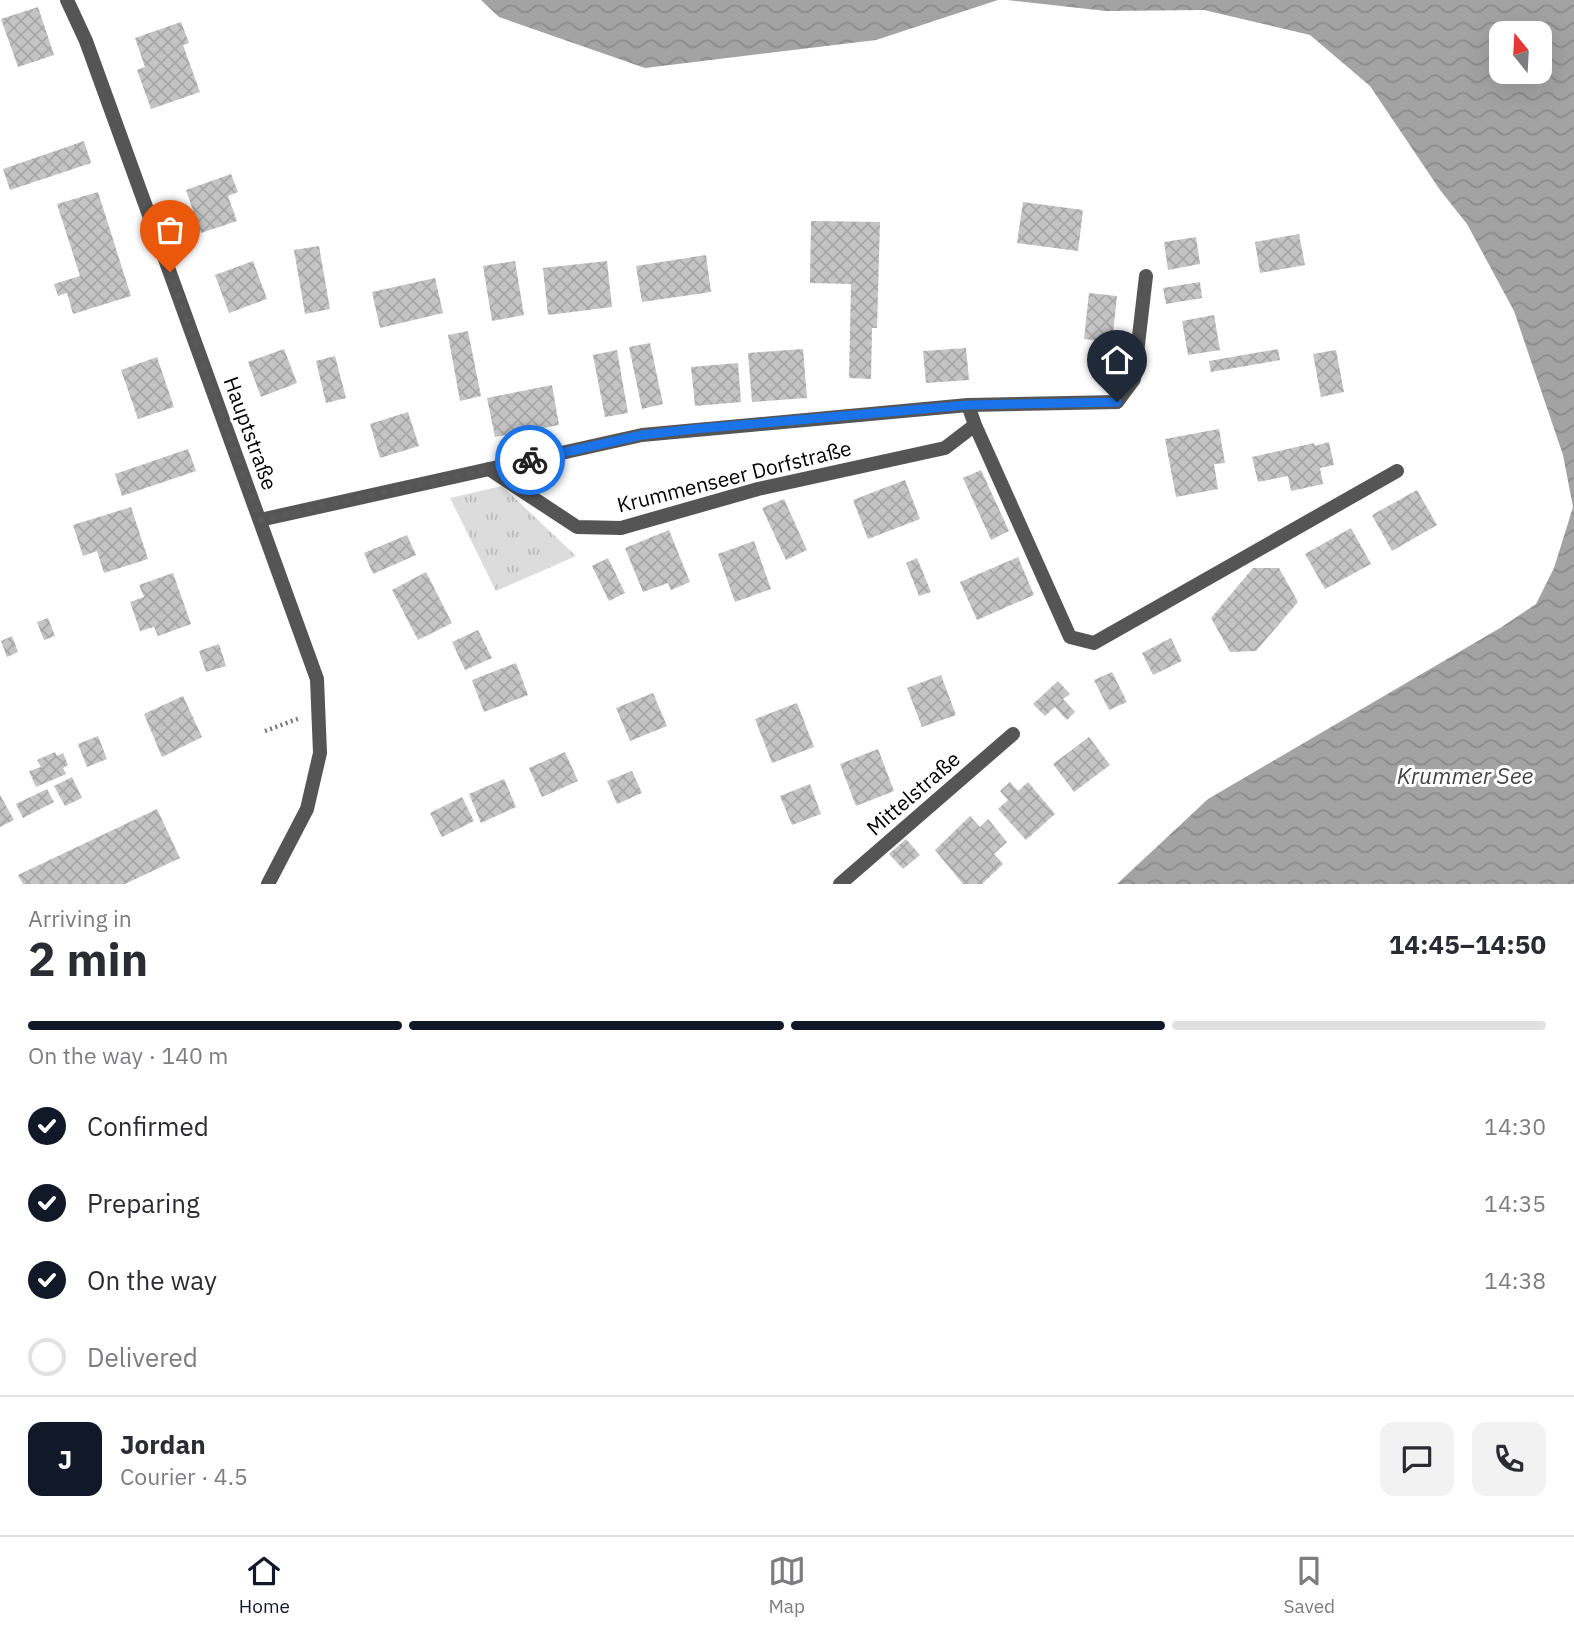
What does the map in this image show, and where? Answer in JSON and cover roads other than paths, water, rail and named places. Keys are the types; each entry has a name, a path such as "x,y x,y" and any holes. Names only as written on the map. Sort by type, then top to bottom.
{"street":[{"name":"Hauptstraße","path":"66,0 89,48 317,679 320,752 307,809 268,884"},
{"name":"Krummenseer Dorfstraße","path":"260,520 642,435 968,405 1117,402 1134,379 1146,276"},
{"path":"968,405 1070,637 1094,643 1397,471"},
{"name":"Krummenseer Dorfstraße","path":"489,469 578,527 621,528 758,489 945,448 975,425"},
{"name":"Mittelstraße","path":"840,884 1013,734"}],"water":[{"path":"481,0 998,0 876,40 645,68 499,17"},
{"name":"Krummer See","path":"1007,0 1574,0 1574,884 1117,884 1208,799 1500,628 1536,604 1554,568 1573,507 1563,455 1514,311 1467,224 1440,190 1370,86 1310,35 1204,10 1106,11"}]}
